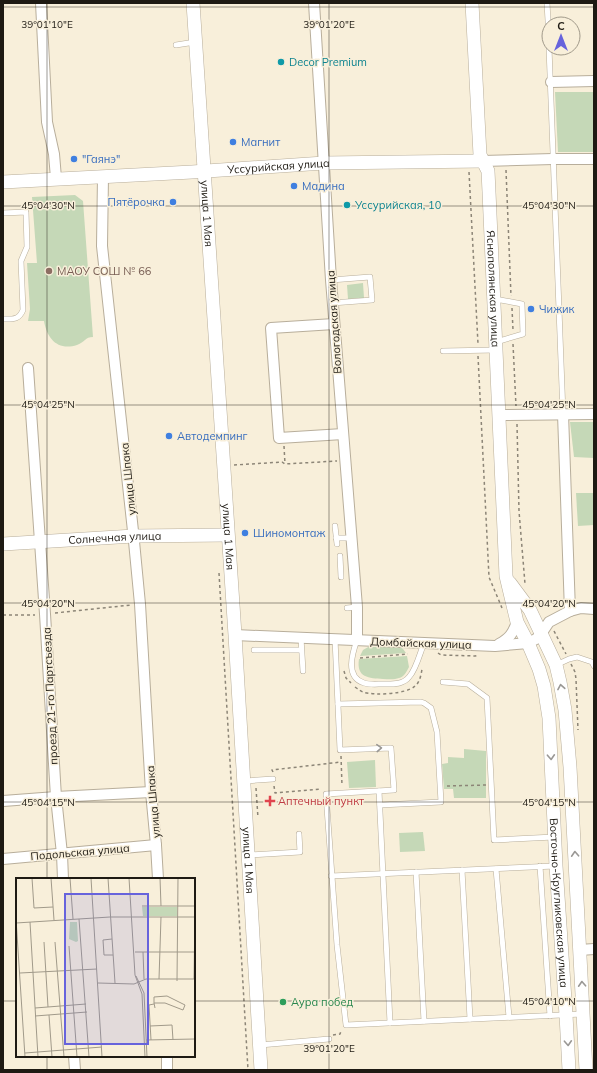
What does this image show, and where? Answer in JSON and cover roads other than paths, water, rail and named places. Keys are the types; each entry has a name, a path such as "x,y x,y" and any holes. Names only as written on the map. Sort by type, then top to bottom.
{"street":[{"path":"41,3 47,122 54,154 56,178"},
{"name":"улица 1 Мая","path":"193,3 235,635 261,1070"},
{"name":"Вологодская улица","path":"314,3 332,303 353,564 352,608 357,640"},
{"name":"Яснополянская улица","path":"472,3 480,155 488,170 506,576 517,622"},
{"path":"551,82 594,81"},
{"path":"482,161 594,159"},
{"name":"Уссурийская улица","path":"3,182 324,163 482,161"},
{"name":"улица Шпака","path":"103,176 102,246 134,536 140,604 151,792 158,878"},
{"path":"334,324 271,328 278,438 343,434"},
{"name":"проезд 21-го Партсъезда","path":"28,368 56,797 63,878"},
{"path":"563,414 570,611"},
{"path":"499,415 594,414"},
{"name":"Солнечная улица","path":"3,544 134,536 228,535"},
{"name":"Восточно-Кругликовская улица","path":"506,576 530,610 556,665 562,689 570,767 583,1014 589,1050 586,1070"},
{"name":"Домбайская улица","path":"235,635 495,646 528,643 536,639 541,634 549,622 570,611 581,608 594,608"},
{"path":"495,646 506,640 513,632 517,622"},
{"name":"Восточно-Кругликовская улица","path":"517,622 539,669 544,686 550,727 556,866 569,1070"},
{"path":"550,727 566,725"},
{"path":"3,801 151,792"},
{"name":"Подольская улица","path":"3,859 156,845"},
{"path":"580,950 594,949"},
{"path":"74,1057 75,1070"},
{"path":"167,1057 167,1070"}],"lane":[{"path":"548,3 548,16"},
{"path":"176,45 196,42"},
{"path":"549,56 563,414"},
{"path":"3,213 26,212 27,247 20,261 23,310 21,316 16,319 3,319"},
{"path":"331,280 370,277 372,300 332,303"},
{"path":"443,351 496,346 513,337 523,334 522,304 494,298"},
{"path":"335,526 337,541 351,538"},
{"path":"340,556 341,577"},
{"path":"341,564 353,564"},
{"path":"300,638 303,671"},
{"path":"335,639 340,750 391,748 394,790 326,794 331,876 346,1025 583,1014"},
{"path":"357,640 351,661 354,675 359,681 372,684 395,684 402,683 407,680 414,671 424,643"},
{"path":"254,650 301,650"},
{"path":"556,665 568,659 577,657 592,662 594,666"},
{"path":"442,682 468,684 487,698 490,784 494,840 555,837"},
{"path":"338,704 421,702 431,708 437,732 441,802 380,805"},
{"path":"244,781 273,779"},
{"path":"378,791 380,805 390,1023"},
{"path":"248,855 300,852 299,834"},
{"path":"540,866 550,1016"},
{"path":"331,876 556,866"},
{"path":"496,869 509,1017"},
{"path":"462,870 470,1019"},
{"path":"416,872 424,1021"},
{"path":"259,1045 329,1039"}],"place":[{"name":"Decor Premium","path":"281,62"},
{"name":"Магнит","path":"233,142"},
{"name":"\"Гаянэ\"","path":"74,159"},
{"name":"Мадина","path":"294,186"},
{"name":"Пятёрочка","path":"173,202"},
{"name":"Уссурийская, 10","path":"347,205"},
{"name":"МАОУ СОШ № 66","path":"49,271"},
{"name":"Чижик","path":"531,309"},
{"name":"Автодемпинг","path":"169,436"},
{"name":"Шиномонтаж","path":"245,533"},
{"name":"Аптечный пункт","path":"270,801"},
{"name":"Аура побед","path":"283,1002"}]}
